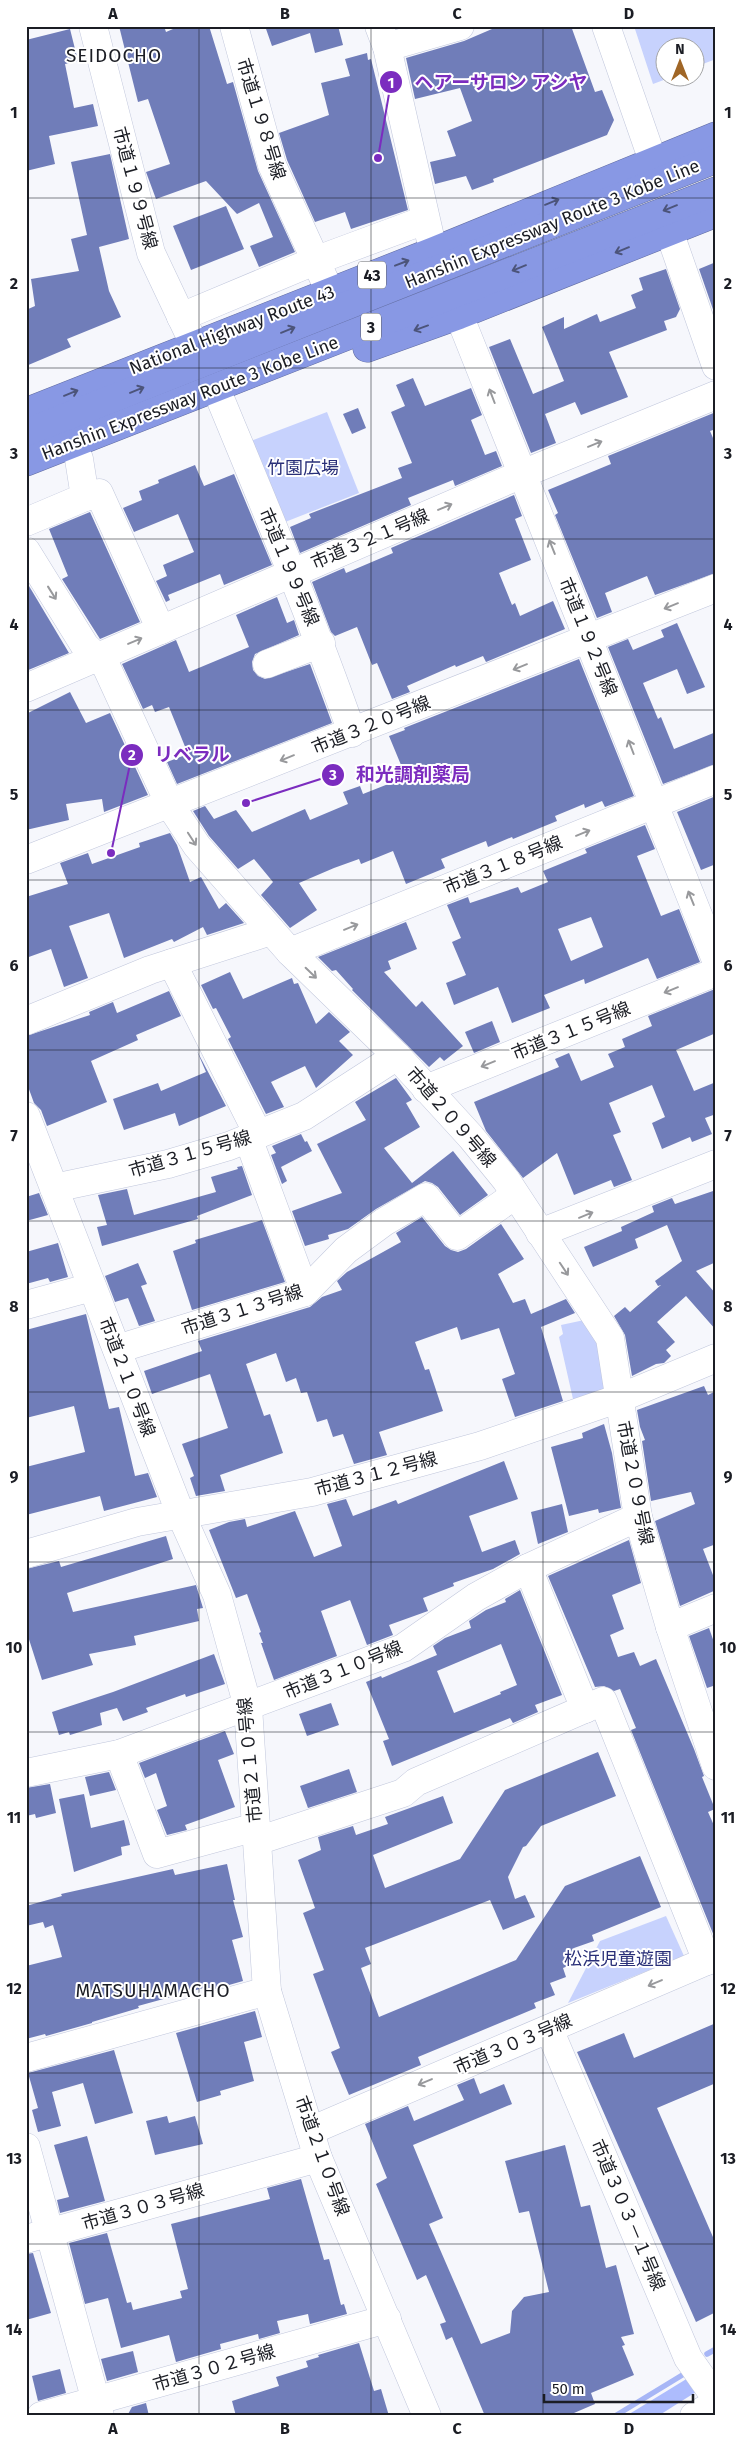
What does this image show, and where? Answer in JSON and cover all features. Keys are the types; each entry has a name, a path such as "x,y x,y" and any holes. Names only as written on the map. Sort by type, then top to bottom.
{"highway":[{"name":"National Highway Route 43","path":"26,412 716,136"},
{"name":"Hanshin Expressway Route 3 Kobe Line","path":"26,433 716,159"},
{"name":"Hanshin Expressway Route 3 Kobe Line","path":"26,462 716,190"},
{"path":"26,480 292,375 458,315 716,213"}],"street":[{"name":"市道１９９号線","path":"93,26 151,254 194,344"},
{"name":"市道１９８号線","path":"234,26 272,165 330,292"},
{"path":"434,250 425,220 383,37 460,26"},
{"path":"606,26 653,161"},
{"path":"181,317 317,260 425,220"},
{"path":"669,231 716,366"},
{"name":"市道１９２号線","path":"458,315 589,639 653,804 710,929 716,960"},
{"name":"市道３２１号線","path":"26,688 522,474 716,395"},
{"name":"市道１９９号線","path":"222,403 290,573 321,643 352,733"},
{"path":"79,459 85,497"},
{"path":"26,522 99,493 161,630"},
{"name":"市道２０９号線","path":"26,551 85,646 106,666 170,805 197,846 290,952 397,1056 470,1137 515,1195 610,1338 625,1444 638,1517 670,1627 716,1766"},
{"name":"市道３２０号線","path":"26,860 170,805 716,588"},
{"path":"267,664 321,643"},
{"name":"市道３１８号線","path":"290,952 716,779"},
{"path":"26,1021 172,963 271,931"},
{"path":"172,963 253,1136 305,1292"},
{"name":"市道３１５号線","path":"426,1089 716,972"},
{"name":"市道３１５号線","path":"42,1175 168,1164 229,1146 304,1116 397,1056"},
{"name":"市道２１０号線","path":"26,1116 42,1175 92,1287 181,1515 218,1595 248,1706 268,1991 318,2158 427,2416"},
{"path":"540,1233 716,1164"},
{"name":"市道３１３号線","path":"117,1349 305,1292 346,1250 384,1222 426,1197 458,1236 515,1195"},
{"path":"26,1305 92,1287"},
{"name":"市道３１２号線","path":"26,1554 137,1522 312,1492 480,1446 620,1398 716,1358"},
{"name":"市道３１０号線","path":"26,1773 119,1754 403,1648 476,1597 528,1568 638,1517"},
{"path":"528,1568 585,1708"},
{"path":"670,1627 716,1608"},
{"path":"119,1754 157,1854 257,1834 403,1793 416,1782 603,1701 711,1959"},
{"name":"市道３０３号線","path":"310,2131 711,1959"},
{"path":"26,2058 268,1991"},
{"name":"市道３０３－１号線","path":"549,2028 688,2358 716,2398"},
{"path":"26,2147 38,2236 98,2409"},
{"name":"市道３０３号線","path":"38,2236 318,2158"},
{"name":"市道３０２号線","path":"42,2416 98,2409 387,2318"},
{"path":"694,2416 716,2403"}],"green space":[{"path":"634,26 716,26 716,59 704,64 704,38 654,38 653,84"},
{"name":"竹園広場","path":"327,412 359,493 280,524 248,442"},
{"path":"589,1319 614,1388 575,1408 559,1337 563,1334 561,1325"},
{"name":"松浜児童遊園","path":"666,1916 684,1956 568,2003 600,1941"}],"shaded area":[{"path":"688,2378 696,2392 658,2416 626,2416"}],"building":[{"path":"119,26 164,26 166,32 180,26 209,26 227,84 233,82 258,171 295,252 259,267 250,246 273,237 259,203 237,214 206,181 156,199 146,172 170,164 148,99 138,102"},
{"path":"265,26 323,26 323,28 338,26 343,45 315,53 310,33 272,46"},
{"path":"499,26 571,26 595,92 602,90 614,120 607,135 493,179 494,182 472,190 466,176 435,184 430,162 456,156 447,131 472,121 460,88 415,99 406,58 464,41"},
{"path":"70,29 78,61 65,64 74,108 93,104 98,126 49,136 55,164 26,171 26,40"},
{"path":"367,53 368,60 371,59 408,210 351,229 345,212 315,222 287,160 279,133 329,115 321,83 350,76 345,59"},
{"path":"110,154 129,239 99,247 109,291 121,317 67,339 71,347 26,366 26,310 35,306 31,279 79,271 71,239 87,235 71,162"},
{"path":"226,206 244,249 191,270 173,226"},
{"path":"716,262 716,318 699,269"},
{"path":"666,269 680,309 676,317 664,321 667,330 609,352 628,397 581,415 575,402 545,414 556,443 531,453 489,347 510,339 533,394 564,381 542,327 564,317 564,329 597,314 600,322 636,308 631,295 643,290 639,278"},
{"path":"413,378 425,406 471,388 482,415 471,420 485,455 496,451 502,466 455,486 453,480 408,498 411,505 300,553 290,527 311,518 309,514 402,478 398,468 412,463 391,412 405,406 396,385"},
{"path":"358,408 366,428 352,434 343,414"},
{"path":"716,412 716,429 710,431 716,445 716,573 655,595 647,576 605,593 612,612 597,618 555,515 558,513 548,490 611,464 608,456"},
{"path":"195,465 204,486 234,474 272,565 224,585 220,574 168,595 170,600 166,602 156,581 167,576 163,565 194,552 178,514 134,532 123,508 142,500 139,491 159,483 158,480"},
{"path":"514,495 522,516 515,519 531,560 499,573 512,605 515,603 520,616 553,601 565,629 486,662 483,656 456,667 455,665 407,686 410,692 392,699 377,663 372,665 357,627 335,636 331,632 312,582 344,568 346,573 393,553 391,548"},
{"path":"90,512 140,622 100,639 62,579 68,576 49,529"},
{"path":"26,581 69,653 26,671"},
{"path":"277,597 287,623 294,620 299,635 255,654 252,662 253,670 258,676 265,679 310,664 332,723 177,784 167,762 188,754 169,707 155,712 152,705 143,709 122,664 176,640 189,672 249,647 236,615"},
{"path":"677,623 705,687 687,694 677,669 643,683 658,719 661,717 674,749 716,732 716,764 663,784 608,647 628,639 633,650 664,637 661,630"},
{"path":"579,659 634,796 605,807 602,801 585,808 584,804 555,816 557,821 513,839 512,837 488,847 486,841 441,859 445,868 406,884 393,851 361,864 359,859 334,868 299,883 317,910 290,928 261,895 273,882 254,859 238,869 209,836 193,811 205,806 214,819 236,810 252,832 305,809 310,820 348,804 343,792 360,786 363,794 406,777 389,736 405,730 404,728"},
{"path":"70,692 86,723 110,713 148,795 104,812 102,799 66,804 69,820 26,830 26,714"},
{"path":"716,796 716,864 701,870 677,812"},
{"path":"645,825 655,849 637,856 661,916 679,909 700,962 657,979 648,958 585,984 584,979 544,995 550,1008 512,1023 498,987 454,1005 446,983 466,975 452,942 461,938 447,905 468,897 470,903 518,887 521,893 548,882 543,871 587,853 585,849","holes":["591,917 603,947 571,961 558,929"]},
{"path":"170,833 177,845 190,882 201,877 219,909 226,903 244,923 207,935 203,927 174,942 172,939 124,958 109,913 69,926 88,978 64,987 51,949 26,958 26,897 68,884 60,863 88,853 92,864 140,847 139,843"},
{"path":"406,922 417,949 388,961 391,969 384,972 416,1007 422,1001 463,1046 444,1061 440,1057 429,1067 352,990 336,970 332,971 318,957"},
{"path":"230,972 243,999 292,978 294,984 298,983 316,1024 329,1012 350,1032 339,1041 353,1055 316,1088 305,1066 271,1082 284,1107 266,1114 228,1039 231,1037 216,1008 213,1009 201,985"},
{"path":"715,989 716,1033 676,1050 694,1091 716,1082 716,1114 705,1118 712,1134 692,1142 690,1137 662,1149 652,1123 665,1117 652,1085 609,1103 621,1132 613,1135 632,1180 614,1187 611,1180 574,1195 557,1153 523,1178 486,1131 474,1102 559,1067 555,1059 569,1053 581,1081 614,1067 608,1054 625,1047 622,1039 652,1026 648,1016"},
{"path":"169,991 181,1016 136,1035 138,1040 91,1061 107,1102 47,1126 41,1110 34,1103 26,1081 26,1036 90,1015 89,1012 113,1002 117,1013"},
{"path":"492,1021 500,1042 474,1053 465,1032"},
{"path":"197,1051 226,1106 179,1126 175,1113 124,1130 113,1099 158,1083 161,1091 206,1072"},
{"path":"396,1078 412,1100 406,1103 420,1127 384,1148 412,1183 453,1151 488,1195 460,1215 438,1187 425,1181 376,1209 348,1229 328,1235 329,1239 305,1246 292,1211 342,1193 317,1144 366,1120 355,1102"},
{"path":"301,1134 312,1151 281,1167 287,1181 282,1184 271,1155 276,1153 272,1146"},
{"path":"242,1166 252,1195 197,1216 198,1219 102,1246 97,1227 107,1225 98,1195 127,1189 134,1215 216,1192 211,1177"},
{"path":"716,1190 716,1262 696,1271 716,1294 716,1330 686,1296 657,1322 675,1342 666,1350 671,1356 664,1363 656,1364 632,1376 625,1335 614,1316 625,1307 630,1312 661,1285 658,1286 655,1281 682,1261 667,1225 635,1239 638,1248 593,1267 584,1247 622,1231 621,1227 654,1212 652,1206 672,1198 675,1204"},
{"path":"39,1193 48,1215 26,1221 26,1197"},
{"path":"422,1217 445,1246 458,1252 466,1249 501,1224 524,1259 498,1274 513,1303 525,1299 531,1314 566,1299 575,1313 541,1327 563,1401 515,1417 502,1379 515,1374 499,1328 461,1340 457,1327 415,1342 425,1370 429,1369 443,1411 379,1432 387,1455 354,1464 343,1434 333,1437 327,1419 317,1422 307,1392 301,1393 296,1378 286,1382 276,1353 246,1364 264,1416 270,1414 283,1453 220,1475 225,1491 196,1496 190,1478 194,1476 182,1444 228,1428 210,1374 152,1394 144,1371 202,1351 198,1341 310,1307 322,1297 342,1290 337,1281 347,1272 401,1242 396,1233"},
{"path":"262,1220 285,1282 192,1310 173,1251 196,1243 195,1240"},
{"path":"58,1243 68,1277 50,1282 48,1278 26,1284 26,1252"},
{"path":"138,1263 147,1284 141,1286 155,1321 139,1326 128,1298 115,1302 105,1276"},
{"path":"86,1314 109,1409 119,1407 135,1476 148,1473 157,1497 104,1511 100,1496 26,1515 26,1467 85,1452 74,1406 26,1418 26,1330"},
{"path":"704,1386 708,1395 716,1391 716,1544 703,1549 716,1583 716,1590 680,1606 655,1521 695,1504 691,1492 651,1501 642,1441 645,1440 637,1410"},
{"path":"604,1424 612,1453 621,1508 599,1513 598,1509 569,1516 551,1447 583,1438 582,1433"},
{"path":"504,1461 518,1499 469,1516 482,1552 515,1540 520,1554 493,1569 453,1583 454,1586 423,1598 428,1611 389,1625 393,1635 367,1645 350,1600 321,1611 337,1656 274,1680 261,1643 263,1643 259,1633 261,1632 247,1594 236,1598 209,1530 229,1522 245,1519 247,1527 295,1511 314,1557 342,1546 327,1504 346,1499 353,1516 396,1500 398,1504"},
{"path":"562,1504 568,1532 538,1544 531,1512"},
{"path":"166,1536 173,1559 67,1593 73,1612 196,1585 203,1608 197,1609 199,1621 134,1636 136,1645 89,1654 93,1665 42,1680 26,1630 26,1569 59,1561 61,1567"},
{"path":"629,1540 641,1583 612,1595 624,1629 610,1635 618,1657 634,1652 640,1666 656,1659 704,1776 702,1777 715,1809 708,1812 716,1830 716,1941 631,1730 636,1728 620,1689 614,1691 604,1686 595,1687 548,1576"},
{"path":"520,1590 562,1695 535,1705 538,1712 513,1723 510,1718 392,1766 383,1741 389,1739 366,1682 381,1676 382,1678 437,1655 433,1646 445,1638 471,1628 469,1621 486,1610 506,1602 505,1599","holes":["501,1644 517,1685 500,1692 501,1694 454,1713 437,1671"]},
{"path":"709,1628 716,1648 716,1685 707,1688 689,1636"},
{"path":"214,1654 225,1684 186,1697 185,1694 146,1708 148,1712 123,1721 117,1708 100,1713 102,1725 70,1735 69,1732 59,1735 52,1712 113,1692"},
{"path":"331,1703 339,1725 307,1736 299,1714"},
{"path":"225,1731 234,1754 218,1760 235,1807 185,1825 187,1830 167,1835 157,1810 167,1806 156,1773 145,1778 139,1763"},
{"path":"598,1752 616,1796 541,1826 526,1846 523,1847 508,1877 515,1899 525,1895 535,1917 503,1930 490,1900 365,1948 371,1964 361,1968 379,2017 516,1960 565,1886 640,1856 661,1907 592,1935 594,1941 574,1948 580,1961 563,1968 566,1977 550,1983 555,1995 534,2003 536,2008 418,2057 421,2065 349,2095 331,2052 340,2048 313,1974 324,1970 303,1913 315,1908 298,1860 321,1850 318,1837 353,1826 356,1835 388,1824 385,1817 443,1796 453,1823 373,1855 385,1888 460,1859 505,1790"},
{"path":"349,1769 357,1792 308,1808 300,1786"},
{"path":"109,1772 116,1790 90,1796 85,1777"},
{"path":"50,1784 56,1813 36,1818 35,1814 26,1816 26,1788"},
{"path":"84,1794 91,1828 124,1820 130,1845 121,1847 122,1855 74,1872 59,1799"},
{"path":"227,1864 235,1900 233,1900 243,1937 232,1940 243,1981 208,1991 207,1987 138,2006 139,2008 92,2023 46,2036 45,2034 26,2039 26,1966 62,1957 53,1925 45,1928 43,1922 26,1926 26,1906 62,1896 61,1894 173,1869 175,1875"},
{"path":"255,2011 262,2037 244,2042 254,2081 220,2091 221,2095 197,2102 176,2033"},
{"path":"716,2023 716,2083 657,2108 716,2244 716,2312 696,2322 577,2052 624,2033 634,2058"},
{"path":"114,2050 133,2113 95,2124 83,2083 52,2092 61,2126 38,2132 32,2110 38,2108 28,2073"},
{"path":"474,2078 480,2094 504,2084 512,2104 413,2145 443,2218 429,2224 481,2344 510,2333 512,2311 524,2297 549,2292 529,2211 519,2213 505,2161 565,2145 581,2207 590,2205 606,2268 616,2265 634,2334 621,2337 625,2345 622,2346 634,2375 591,2393 595,2404 567,2416 485,2416 452,2337 446,2340 440,2324 446,2322 426,2275 417,2280 376,2184 387,2178 365,2124 408,2106 414,2121 464,2100 457,2085"},
{"path":"167,2116 169,2123 195,2116 203,2144 155,2155 146,2121"},
{"path":"87,2136 105,2201 60,2213 57,2200 69,2197 54,2145"},
{"path":"301,2179 324,2260 329,2259 341,2305 344,2304 347,2314 310,2324 308,2314 277,2321 280,2333 259,2339 258,2334 220,2344 221,2349 176,2362 169,2335 121,2348 108,2298 85,2304 69,2243 107,2233 127,2303 131,2302 133,2310 182,2298 180,2291 188,2289 171,2224 270,2199 267,2188"},
{"path":"33,2253 51,2313 26,2320 26,2254"},
{"path":"359,2343 374,2391 381,2389 389,2416 236,2416 232,2401 279,2386 276,2377 308,2367 306,2361 319,2357 318,2355"},
{"path":"133,2351 138,2372 107,2381 101,2359"},
{"path":"60,2369 66,2393 38,2401 32,2376"},
{"path":"146,2403 149,2416 127,2416 132,2407"}],"waterway":[{"path":"707,2354 716,2349"},
{"path":"615,2416 684,2374"}],"place":[{"name":"ヘアーサロン アシヤ","path":"378,158"},
{"name":"和光調剤薬局","path":"246,803"},
{"name":"リベラル","path":"111,853"}],"district":[{"name":"SEIDOCHO","path":"114,55"},
{"name":"MATSUHAMACHO","path":"153,1990"}]}
